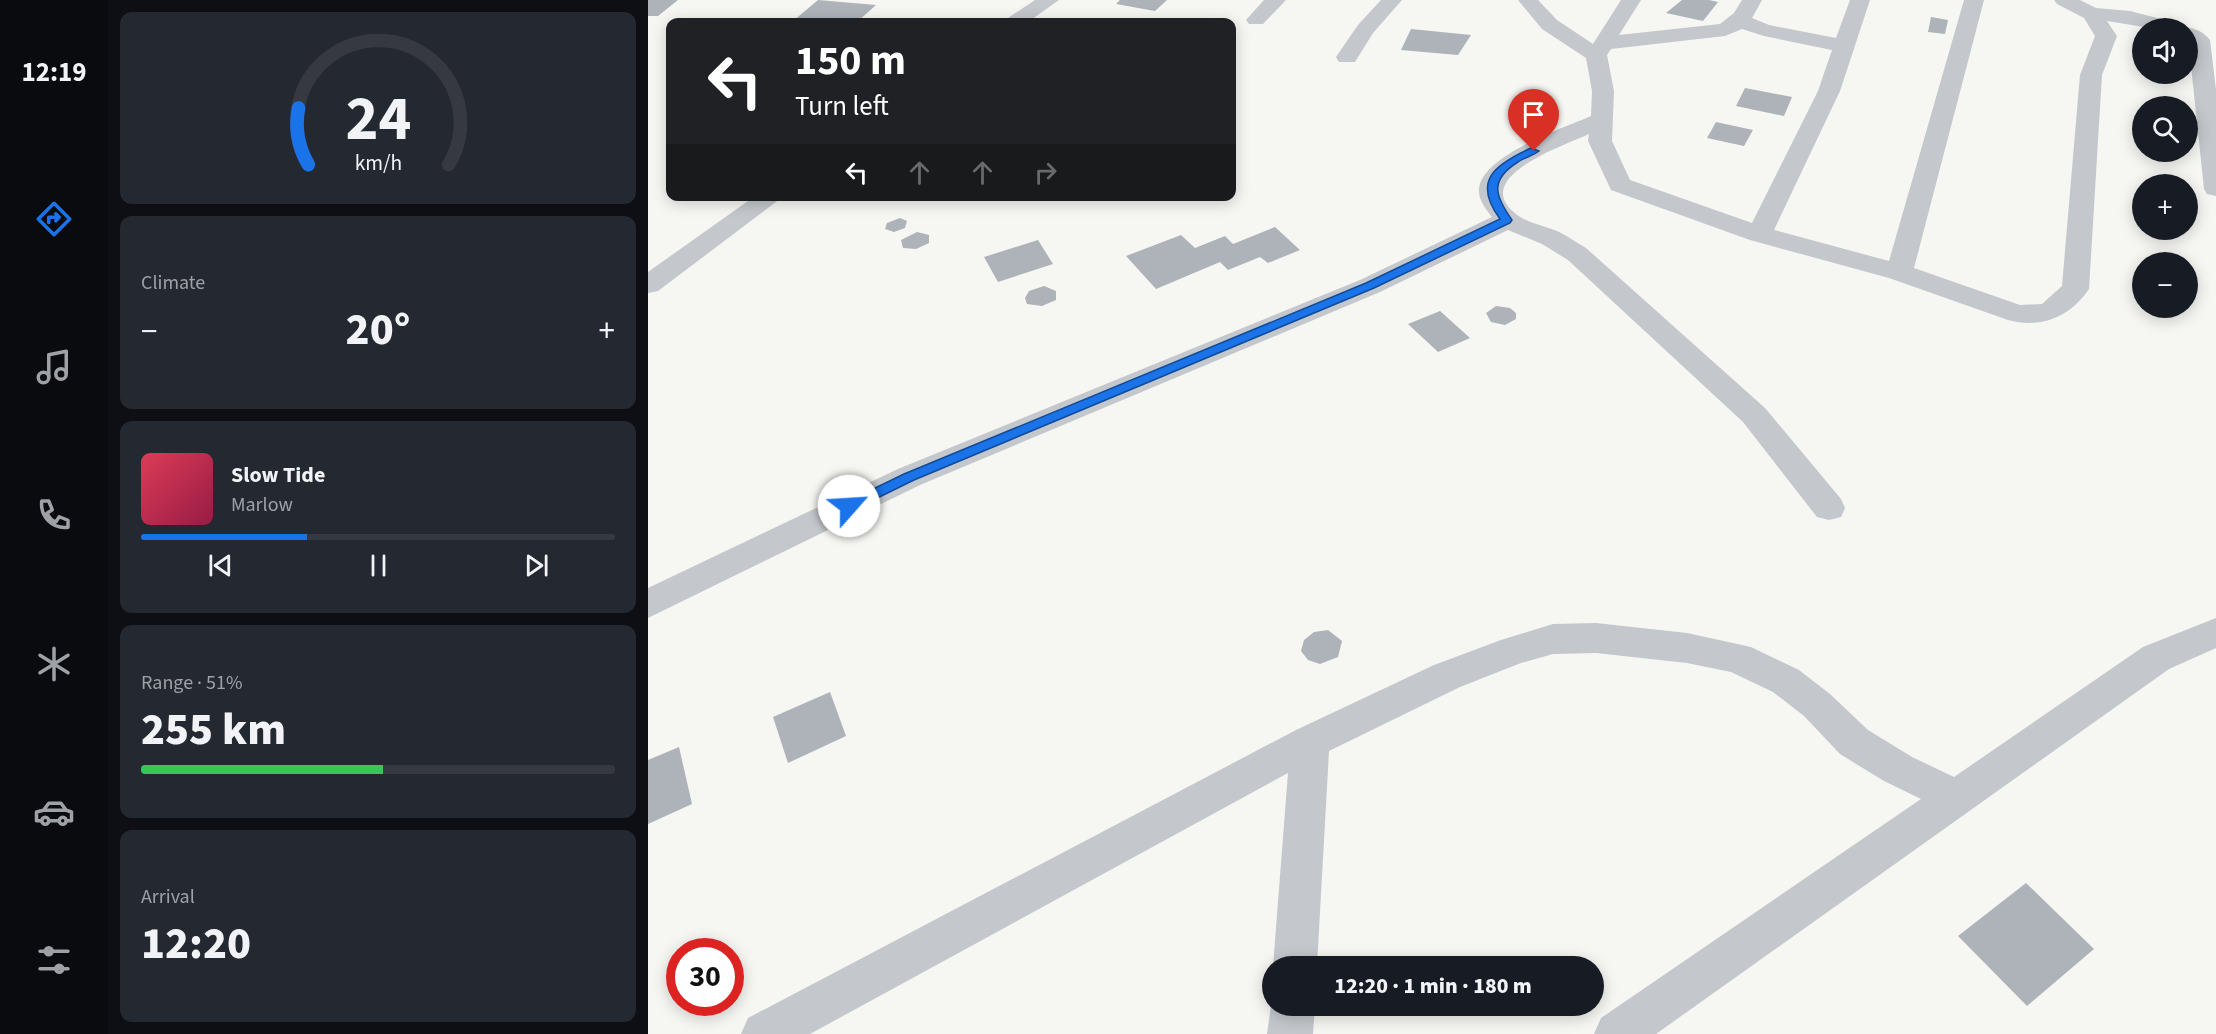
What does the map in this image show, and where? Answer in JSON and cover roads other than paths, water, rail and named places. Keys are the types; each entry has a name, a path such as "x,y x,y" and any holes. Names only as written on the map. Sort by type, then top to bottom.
{"street":[{"path":"1022,18 1049,0"},
{"path":"1256,20 1276,0"},
{"path":"1347,57 1365,29 1392,0"},
{"path":"1528,0 1535,12 1550,25 1599,49 1709,33 1735,26 1752,0"},
{"path":"1630,0 1599,49 1603,91 1600,141 1620,185 1759,234 1899,272 2018,314 2050,312 2075,290 2091,75 2106,36 2092,14"},
{"path":"1759,234 1829,91 1860,0"},
{"path":"1899,272 1974,0"},
{"path":"2064,0 2092,14 2134,18"},
{"path":"1740,21 1764,30 1843,46"},
{"path":"2198,40 2216,189"},
{"path":"1603,119 1516,159 1499,171 1491,188 1494,203 1507,220 1551,238 1577,254 1754,415 1829,508"},
{"path":"648,285 765,201"},
{"path":"648,604 909,477 1370,286 1507,220"},
{"path":"1617,1034 2156,658 2216,632"},
{"path":"764,1034 1310,742 1447,676 1514,650 1553,639 1596,638 1687,648 1738,658 1786,681 1817,705 1854,742 1898,769 1957,798"},
{"path":"1296,956 1310,742"},
{"path":"1290,1034 1291,1016"}]}
